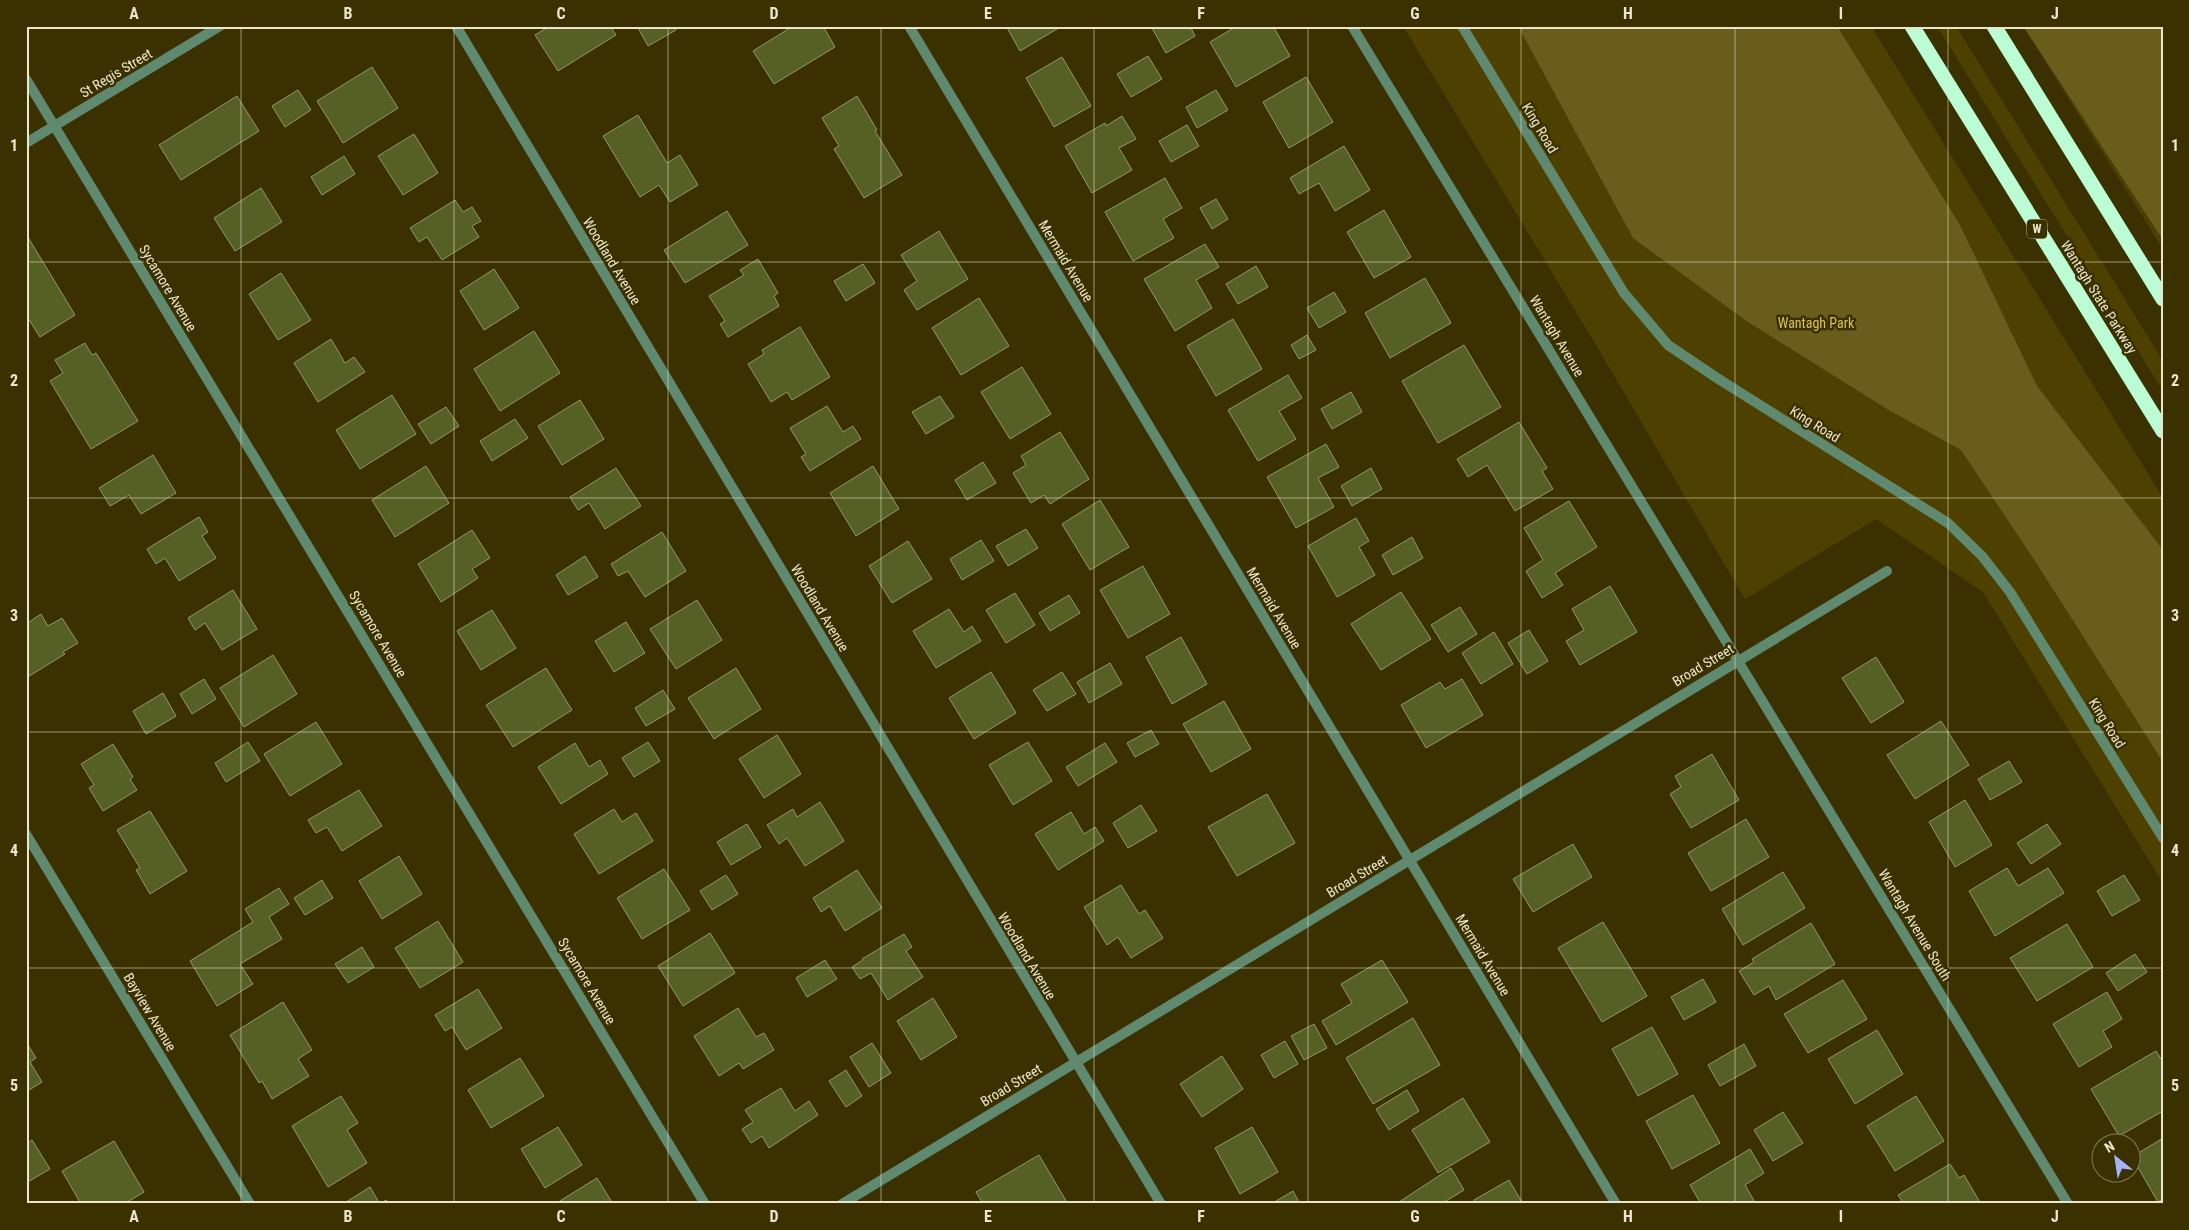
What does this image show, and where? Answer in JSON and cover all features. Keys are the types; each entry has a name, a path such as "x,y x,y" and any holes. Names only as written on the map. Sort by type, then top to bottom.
{"highway":[{"name":"Wantagh State Parkway","path":"1912,26 2163,431"},
{"path":"1994,26 2163,299"}],"street":[{"name":"St Regis Street","path":"26,144 220,26"},
{"name":"Woodland Avenue","path":"456,26 1160,1204"},
{"name":"Mermaid Avenue","path":"908,26 1616,1204"},
{"name":"Wantagh Avenue","path":"1352,26 1738,660"},
{"name":"King Road","path":"1462,26 1624,293 1668,345 1948,524 1982,556 2010,592 2163,838"},
{"name":"Sycamore Avenue","path":"26,79 705,1204"},
{"name":"Broad Street","path":"842,1204 1887,571"},
{"name":"Wantagh Avenue South","path":"1738,660 2068,1204"},
{"name":"Bayview Avenue","path":"26,834 250,1204"}],"green space":[{"name":"Wantagh Park","path":"1403,26 1871,26 2163,498 2163,883 1983,592 1876,519 1745,599 1602,355"},
{"path":"1518,26 1837,26 1960,225 2037,386 2163,550 2163,762 2037,564 1961,450 1887,409 1745,320 1633,238"},
{"path":"1937,26 1956,26 2163,361 2163,391"},
{"path":"2023,26 2163,240 2163,249"},
{"path":"2023,26 2163,26 2163,240"}],"building":[{"path":"550,26 610,26 616,35 558,71 535,35"},
{"path":"637,26 674,26 676,30 648,46"},
{"path":"793,26 823,26 835,47 774,84 753,51"},
{"path":"1006,26 1062,26 1020,51"},
{"path":"1154,26 1190,26 1195,36 1166,53 1152,28"},
{"path":"1237,26 1273,26 1290,56 1236,87 1210,42"},
{"path":"1148,56 1162,79 1131,97 1117,74"},
{"path":"1062,57 1091,106 1054,127 1026,78"},
{"path":"372,67 398,108 343,143 317,101"},
{"path":"1306,77 1333,122 1289,148 1263,102"},
{"path":"298,90 311,110 285,127 272,106"},
{"path":"1216,90 1228,110 1197,128 1186,107"},
{"path":"237,96 259,131 181,180 159,145"},
{"path":"857,96 877,130 875,131 902,175 864,198 834,149 839,146 822,118"},
{"path":"638,115 667,163 680,155 698,185 670,202 659,185 640,197 603,136"},
{"path":"1122,116 1136,139 1119,148 1132,170 1092,193 1065,146 1105,123 1106,126"},
{"path":"1187,125 1199,146 1171,162 1159,141"},
{"path":"414,134 438,173 403,195 378,156"},
{"path":"1344,146 1370,190 1335,211 1319,183 1299,194 1290,178"},
{"path":"344,156 355,174 322,195 311,177"},
{"path":"1165,178 1182,208 1163,219 1174,238 1133,261 1105,212"},
{"path":"261,188 282,222 235,251 214,218"},
{"path":"1216,199 1228,219 1212,229 1200,208"},
{"path":"455,200 463,212 472,207 481,221 472,226 479,237 442,260 427,237 419,242 410,228"},
{"path":"1384,210 1411,257 1374,278 1347,232"},
{"path":"727,211 748,245 685,283 664,250"},
{"path":"939,231 968,279 917,310 904,290 917,281 901,255"},
{"path":"26,234 75,315 40,337 26,315"},
{"path":"1205,244 1219,267 1196,280 1212,308 1175,331 1144,279"},
{"path":"758,259 778,293 774,296 779,306 728,337 720,324 725,321 709,296 744,275 740,270"},
{"path":"863,264 875,283 846,301 834,281"},
{"path":"1256,266 1268,287 1238,304 1226,284"},
{"path":"494,269 519,308 484,330 460,291"},
{"path":"281,273 311,320 278,340 249,294"},
{"path":"1425,278 1451,323 1390,358 1365,313"},
{"path":"1334,292 1346,312 1319,328 1307,308"},
{"path":"979,298 1009,346 961,375 932,328"},
{"path":"1233,319 1262,369 1216,396 1187,346"},
{"path":"800,327 830,377 792,400 787,392 771,402 748,364 764,354 762,350"},
{"path":"534,331 560,373 500,411 474,369"},
{"path":"1307,335 1316,350 1299,359 1291,345"},
{"path":"331,339 345,363 354,357 365,372 318,402 294,363"},
{"path":"85,343 92,355 96,353 138,421 91,449 50,381 63,373 55,360"},
{"path":"1464,345 1501,407 1438,443 1402,381"},
{"path":"1022,367 1051,414 1010,439 981,392"},
{"path":"1288,375 1302,398 1279,411 1296,439 1258,461 1228,410"},
{"path":"1351,392 1362,412 1332,429 1321,409"},
{"path":"392,395 416,434 360,469 336,430"},
{"path":"940,396 954,417 926,434 912,412"},
{"path":"580,400 604,439 562,465 538,426"},
{"path":"827,406 843,432 853,426 861,439 810,471 801,457 806,454 790,428"},
{"path":"446,407 459,426 431,444 418,424"},
{"path":"515,419 528,438 492,461 480,441"},
{"path":"1519,422 1547,468 1542,471 1553,489 1515,511 1487,465 1468,477 1457,459"},
{"path":"1060,432 1089,479 1050,504 1044,495 1031,503 1013,473 1026,465 1021,456"},
{"path":"1326,444 1339,467 1318,478 1334,507 1296,528 1267,477"},
{"path":"153,455 176,493 141,514 129,495 110,506 99,488"},
{"path":"983,462 996,483 967,500 955,480"},
{"path":"426,466 449,503 395,537 372,500"},
{"path":"873,466 899,509 856,536 830,493"},
{"path":"616,468 641,506 605,529 589,503 578,510 570,497"},
{"path":"1371,468 1382,489 1352,506 1341,486"},
{"path":"1100,500 1129,547 1090,570 1062,524"},
{"path":"1569,501 1597,547 1555,573 1563,585 1542,598 1526,571 1543,560 1524,528"},
{"path":"199,517 208,532 202,536 216,558 179,581 165,558 156,564 147,549"},
{"path":"1356,518 1369,541 1359,547 1375,575 1337,597 1308,546"},
{"path":"1026,529 1038,548 1008,566 996,546"},
{"path":"472,530 490,558 472,569 478,578 441,602 418,564"},
{"path":"662,532 686,571 645,597 628,571 618,576 611,564"},
{"path":"1412,537 1423,558 1393,575 1382,555"},
{"path":"981,540 994,561 962,580 950,559"},
{"path":"908,541 932,579 892,603 869,566"},
{"path":"585,556 598,577 568,595 556,575"},
{"path":"1143,566 1170,614 1128,638 1100,590"},
{"path":"1610,586 1637,632 1580,665 1566,641 1584,630 1572,609"},
{"path":"233,590 257,629 222,650 205,623 195,630 188,618"},
{"path":"1401,592 1431,639 1381,670 1351,624"},
{"path":"1015,593 1035,625 1006,643 986,610"},
{"path":"1069,595 1080,613 1050,631 1039,613"},
{"path":"697,600 722,640 676,669 650,629"},
{"path":"1460,607 1477,634 1448,652 1431,625"},
{"path":"949,609 964,632 972,626 981,641 936,668 913,631"},
{"path":"492,610 516,648 481,670 457,631"},
{"path":"41,614 48,626 62,618 78,643 63,652 65,654 26,678 26,624"},
{"path":"626,622 645,653 614,672 595,641"},
{"path":"1529,630 1548,661 1527,674 1508,643"},
{"path":"1494,632 1513,664 1481,684 1462,653"},
{"path":"1181,637 1207,684 1172,704 1146,657"},
{"path":"273,655 297,694 244,727 220,688"},
{"path":"1876,657 1904,702 1871,723 1842,678"},
{"path":"1110,663 1122,684 1089,703 1077,682"},
{"path":"546,668 572,710 513,747 486,705"},
{"path":"736,668 761,709 714,739 688,698"},
{"path":"991,672 1016,713 974,739 949,698"},
{"path":"1062,672 1076,694 1047,711 1033,690"},
{"path":"204,679 216,699 192,714 180,694"},
{"path":"1462,679 1483,715 1426,748 1401,705 1440,682 1445,689"},
{"path":"663,690 675,709 646,726 635,708"},
{"path":"163,693 176,716 146,734 133,711"},
{"path":"1224,701 1251,749 1211,772 1183,724"},
{"path":"1941,721 1969,765 1915,799 1887,755"},
{"path":"316,722 342,764 290,796 264,754"},
{"path":"1151,730 1159,744 1135,757 1127,743"},
{"path":"777,735 801,774 764,798 739,759"},
{"path":"248,742 260,761 226,782 215,763"},
{"path":"648,742 660,761 634,777 622,758"},
{"path":"1028,742 1052,781 1013,805 989,765"},
{"path":"575,743 589,767 600,760 608,774 561,804 538,767"},
{"path":"1105,743 1117,762 1078,786 1066,767"},
{"path":"113,744 133,777 130,779 137,790 103,811 89,788 94,785 81,764"},
{"path":"1712,754 1739,800 1691,828 1670,794 1681,787 1675,776"},
{"path":"2009,761 2022,782 1990,800 1978,779"},
{"path":"359,790 382,826 342,851 327,827 316,833 308,820"},
{"path":"1267,794 1295,843 1237,876 1208,827"},
{"path":"1965,800 1992,845 1955,867 1929,822"},
{"path":"820,802 844,841 805,866 787,838 779,844 767,825 793,809 797,817"},
{"path":"1141,805 1157,831 1128,848 1113,823"},
{"path":"614,809 622,822 636,813 653,841 599,874 574,834"},
{"path":"150,811 187,871 150,894 136,870 140,868 117,830"},
{"path":"1071,812 1084,834 1095,827 1104,841 1058,870 1035,834"},
{"path":"1746,819 1769,857 1711,891 1688,853"},
{"path":"747,824 761,847 731,865 717,842"},
{"path":"2047,824 2061,844 2031,864 2017,843"},
{"path":"1573,844 1592,877 1533,912 1513,879"},
{"path":"399,856 422,894 382,919 359,881"},
{"path":"2007,868 2018,886 2048,868 2064,893 1995,936 1969,891"},
{"path":"664,869 690,910 642,939 617,898"},
{"path":"857,870 882,908 845,931 830,906 821,912 813,898"},
{"path":"1783,872 1805,908 1743,945 1722,909"},
{"path":"726,875 738,894 712,910 700,891"},
{"path":"2124,875 2140,900 2112,916 2097,891"},
{"path":"322,880 333,898 305,915 294,898"},
{"path":"1121,885 1139,914 1145,910 1163,938 1131,958 1118,937 1107,945 1084,907"},
{"path":"279,888 289,904 269,917 282,939 240,964 253,984 217,1006 190,961 253,922 245,909"},
{"path":"438,921 463,962 420,988 395,948"},
{"path":"1603,922 1647,996 1602,1022 1558,948"},
{"path":"1811,923 1835,964 1776,1000 1769,986 1754,995 1739,971 1754,962 1752,959"},
{"path":"2067,924 2093,967 2037,1001 2010,958"},
{"path":"710,933 735,973 683,1006 658,966"},
{"path":"904,934 912,947 906,951 923,977 888,1000 871,973 860,979 852,967"},
{"path":"362,947 374,967 348,983 335,964"},
{"path":"2135,954 2147,972 2118,991 2106,973"},
{"path":"825,960 837,979 807,997 796,978"},
{"path":"1382,960 1408,1002 1336,1045 1322,1021 1352,1003 1341,984"},
{"path":"1703,979 1716,1002 1684,1020 1671,997"},
{"path":"1843,980 1867,1019 1808,1053 1784,1014"},
{"path":"478,989 502,1028 466,1050 452,1027 445,1031 435,1015"},
{"path":"2107,992 2122,1019 2103,1031 2112,1047 2079,1067 2053,1024"},
{"path":"933,998 957,1037 921,1060 897,1021"},
{"path":"283,1002 312,1050 298,1059 309,1076 272,1099 262,1081 259,1083 230,1035"},
{"path":"738,1008 756,1037 764,1033 774,1050 743,1069 739,1063 719,1076 694,1036"},
{"path":"1413,1018 1440,1065 1373,1104 1346,1058"},
{"path":"1314,1024 1327,1048 1304,1060 1291,1036"},
{"path":"1652,1027 1678,1074 1638,1096 1612,1049"},
{"path":"1877,1030 1903,1074 1855,1104 1828,1059"},
{"path":"1285,1041 1298,1064 1274,1078 1261,1055"},
{"path":"26,1042 36,1058 30,1062 42,1082 26,1092"},
{"path":"872,1043 891,1073 869,1087 850,1057"},
{"path":"1744,1044 1756,1066 1720,1086 1708,1065"},
{"path":"2156,1051 2163,1062 2163,1111 2126,1132 2117,1132 2091,1089"},
{"path":"1222,1056 1243,1089 1202,1117 1180,1084"},
{"path":"520,1058 544,1096 491,1128 468,1090"},
{"path":"846,1070 862,1096 846,1107 829,1081"},
{"path":"781,1088 795,1111 809,1101 818,1115 769,1148 762,1136 751,1143 742,1129 753,1122 745,1110"},
{"path":"1407,1090 1419,1111 1389,1130 1376,1109"},
{"path":"1693,1095 1720,1143 1672,1169 1646,1121"},
{"path":"341,1096 358,1123 347,1130 367,1163 328,1187 292,1126"},
{"path":"1916,1096 1944,1141 1895,1171 1867,1126"},
{"path":"1463,1098 1490,1142 1438,1173 1412,1130"},
{"path":"1783,1112 1803,1143 1773,1161 1754,1130"},
{"path":"558,1127 582,1165 545,1188 521,1149"},
{"path":"1252,1127 1278,1172 1240,1194 1215,1148"},
{"path":"2163,1138 2163,1199 2158,1202 2142,1174 2142,1151"},
{"path":"32,1140 50,1169 26,1183 26,1144"},
{"path":"114,1141 144,1192 124,1204 81,1204 62,1171"},
{"path":"1750,1149 1764,1173 1745,1185 1756,1204 1701,1204 1690,1185"},
{"path":"1039,1155 1068,1204 983,1204 976,1192"},
{"path":"1950,1164 1959,1178 1964,1175 1981,1204 1904,1204 1898,1195"},
{"path":"1451,1168 1464,1190 1441,1204 1396,1204"},
{"path":"597,1178 613,1204 555,1204"},
{"path":"1509,1180 1523,1204 1476,1204 1474,1200"},
{"path":"370,1187 380,1204 343,1204"},
{"path":"1293,1191 1300,1204 1271,1204"},
{"path":"386,1200 389,1204 380,1204"}]}
